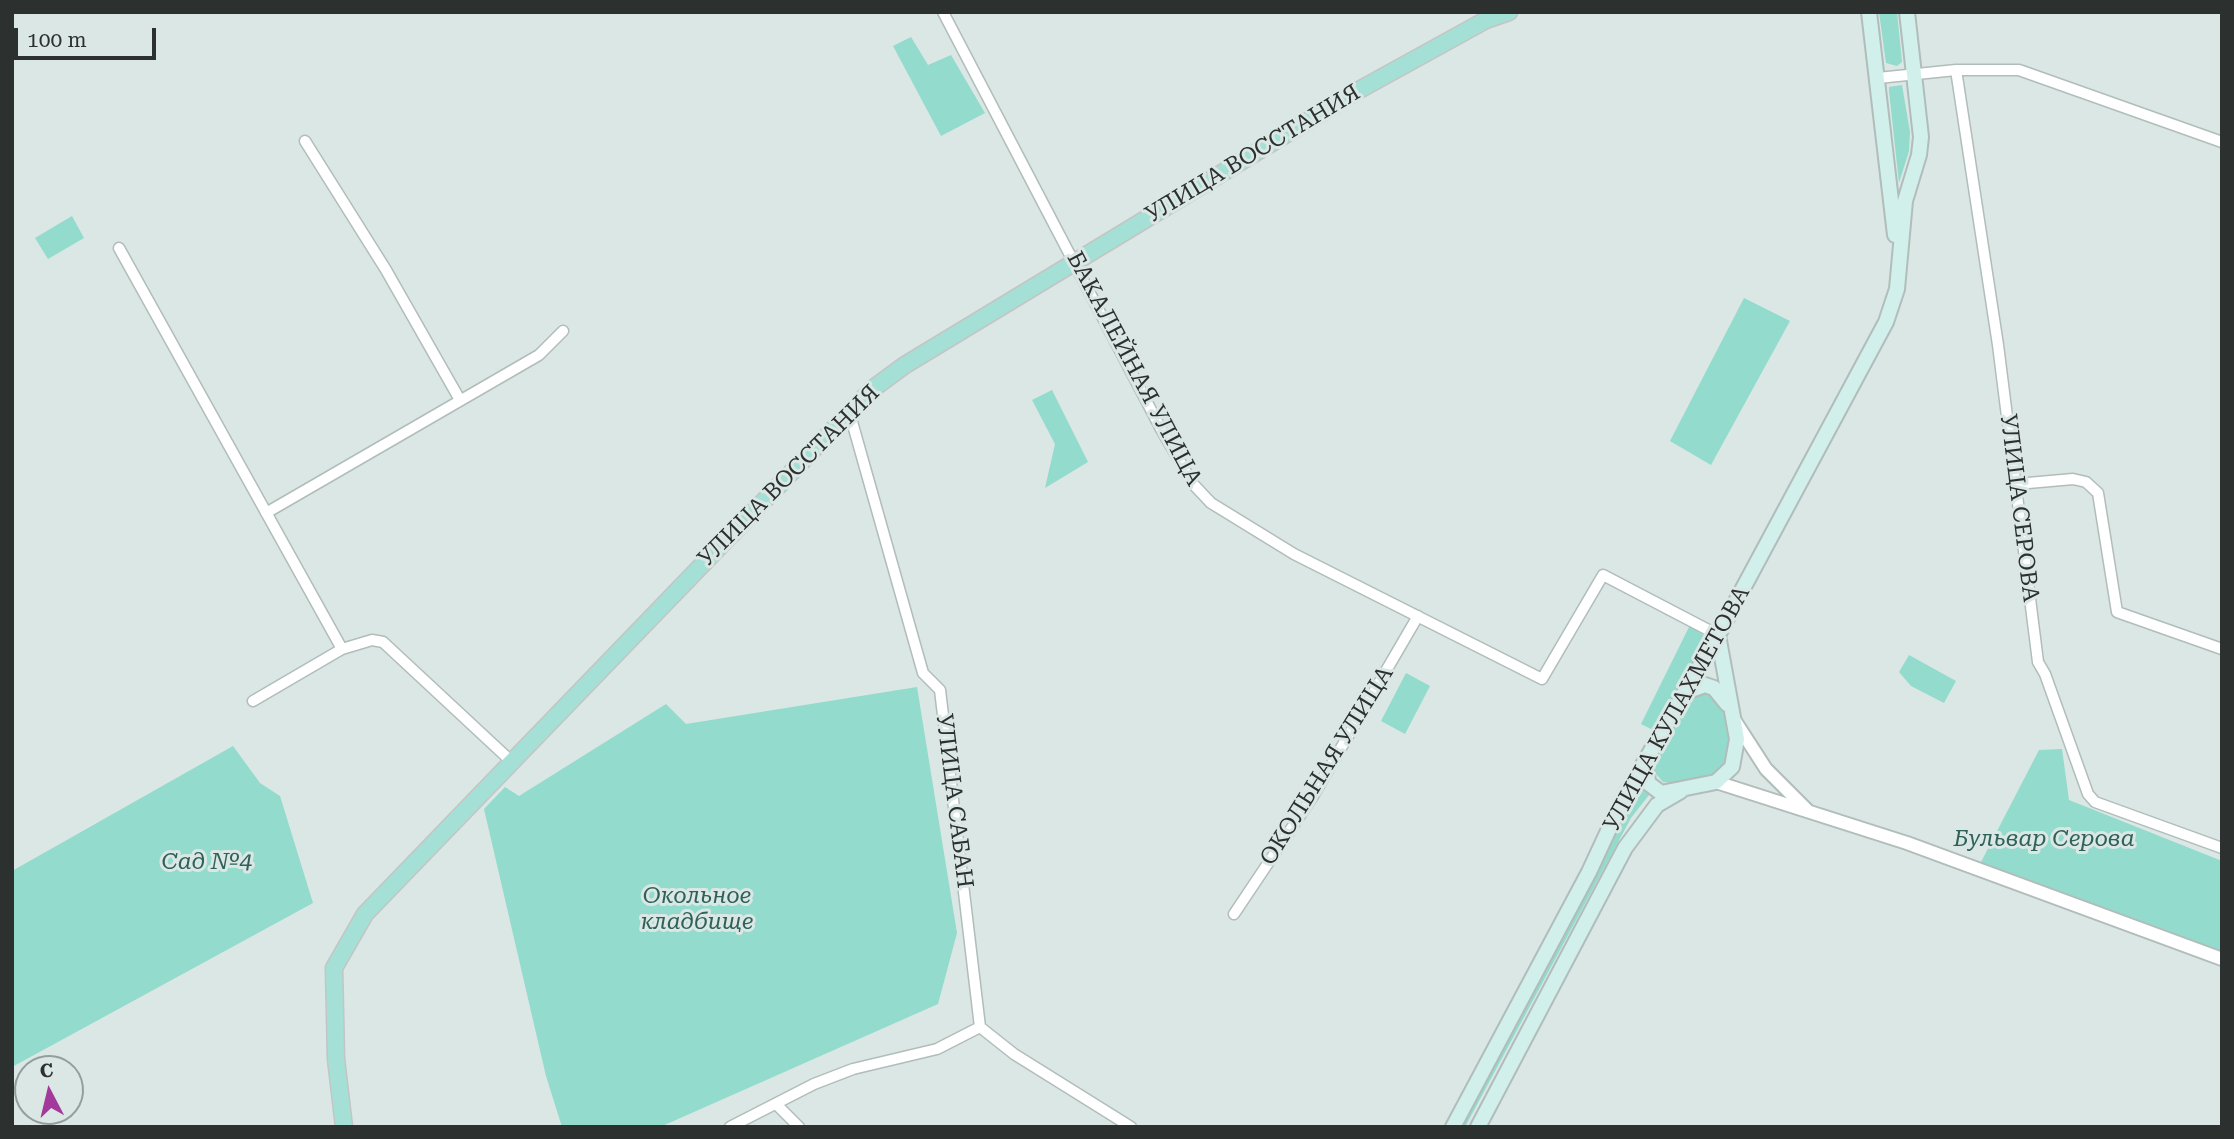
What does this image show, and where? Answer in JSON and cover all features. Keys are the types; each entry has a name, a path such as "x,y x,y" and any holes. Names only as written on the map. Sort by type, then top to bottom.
{"main road":[{"name":"УЛИЦА ВОССТАНИЯ","path":"342,1122 336,1059 334,968 365,914 870,390 905,365 1394,70 1486,20 1509,12"},
{"name":"УЛИЦА КУЛАХМЕТОВА","path":"1869,12 1895,233 1897,289"},
{"name":"УЛИЦА КУЛАХМЕТОВА","path":"1452,1127 1589,872 1622,801 1718,635 1886,322 1897,289 1905,201 1919,155 1916,74 1907,12"},
{"path":"1646,763 1646,775 1652,788 1661,793 1716,782 1732,767 1737,752 1718,635"},
{"path":"1686,692 1706,685 1721,695 1732,714"},
{"name":"УЛИЦА КУЛАХМЕТОВА","path":"1478,1127 1625,848 1657,805 1681,791"}],"street":[{"name":"БАКАЛЕЙНАЯ УЛИЦА","path":"943,12 1162,430 1203,496 1294,554 1542,679 1603,575 1718,635"},
{"path":"1878,78 1956,70 2019,70 2222,142"},
{"name":"УЛИЦА СЕРОВА","path":"1956,70 2017,484 2038,662 2045,674 2088,794 2095,802 2222,848"},
{"path":"305,141 386,270 460,400"},
{"path":"119,248 342,649"},
{"path":"267,513 407,435 460,400 539,355 563,331"},
{"name":"УЛИЦА САБАН","path":"849,411 923,673 940,690 980,1027"},
{"path":"2017,484 2073,479 2087,482 2098,493 2117,612 2222,649"},
{"name":"ОКОЛЬНАЯ УЛИЦА","path":"1234,914 1313,796 1418,616"},
{"path":"253,701 342,649 372,640 383,642 512,762"},
{"path":"1732,714 1766,769 1808,810"},
{"path":"1716,782 1786,806 1808,810 2222,959"},
{"path":"730,1127 814,1084 853,1069 937,1049 980,1027 1014,1054 1131,1127"},
{"path":"776,1104 799,1127"}],"green space":[{"path":"1879,12 1897,12 1902,62 1897,66 1886,63"},
{"path":"911,37 928,65 951,55 985,113 941,136 893,46"},
{"path":"1902,85 1910,132 1909,151 1899,183 1889,87"},
{"path":"72,216 84,238 48,259 35,238"},
{"path":"1744,298 1790,321 1711,465 1670,441"},
{"path":"1052,390 1088,462 1045,488 1055,444 1032,400"},
{"path":"1690,625 1707,638 1660,727 1651,729 1641,724"},
{"path":"1909,655 1956,681 1944,703 1911,686 1899,672"},
{"path":"1406,673 1430,686 1405,734 1381,721"},
{"name":"Окольное кладбище","path":"917,687 957,933 938,1004 660,1127 562,1127 546,1076 484,809 505,787 519,796 666,704 686,724"},
{"path":"1707,689 1722,707 1729,726 1733,740 1729,765 1710,778 1677,784 1663,782 1656,774 1656,760 1692,695"},
{"name":"Сад №4","path":"233,746 260,783 280,796 313,903 34,1055 14,1055 12,1067 12,871"},
{"name":"Бульвар Серова","path":"2062,749 2069,800 2222,861 2222,952 1980,864 2039,750"},
{"path":"1640,788 1649,795 1631,818 1465,1127 1457,1127"}]}
